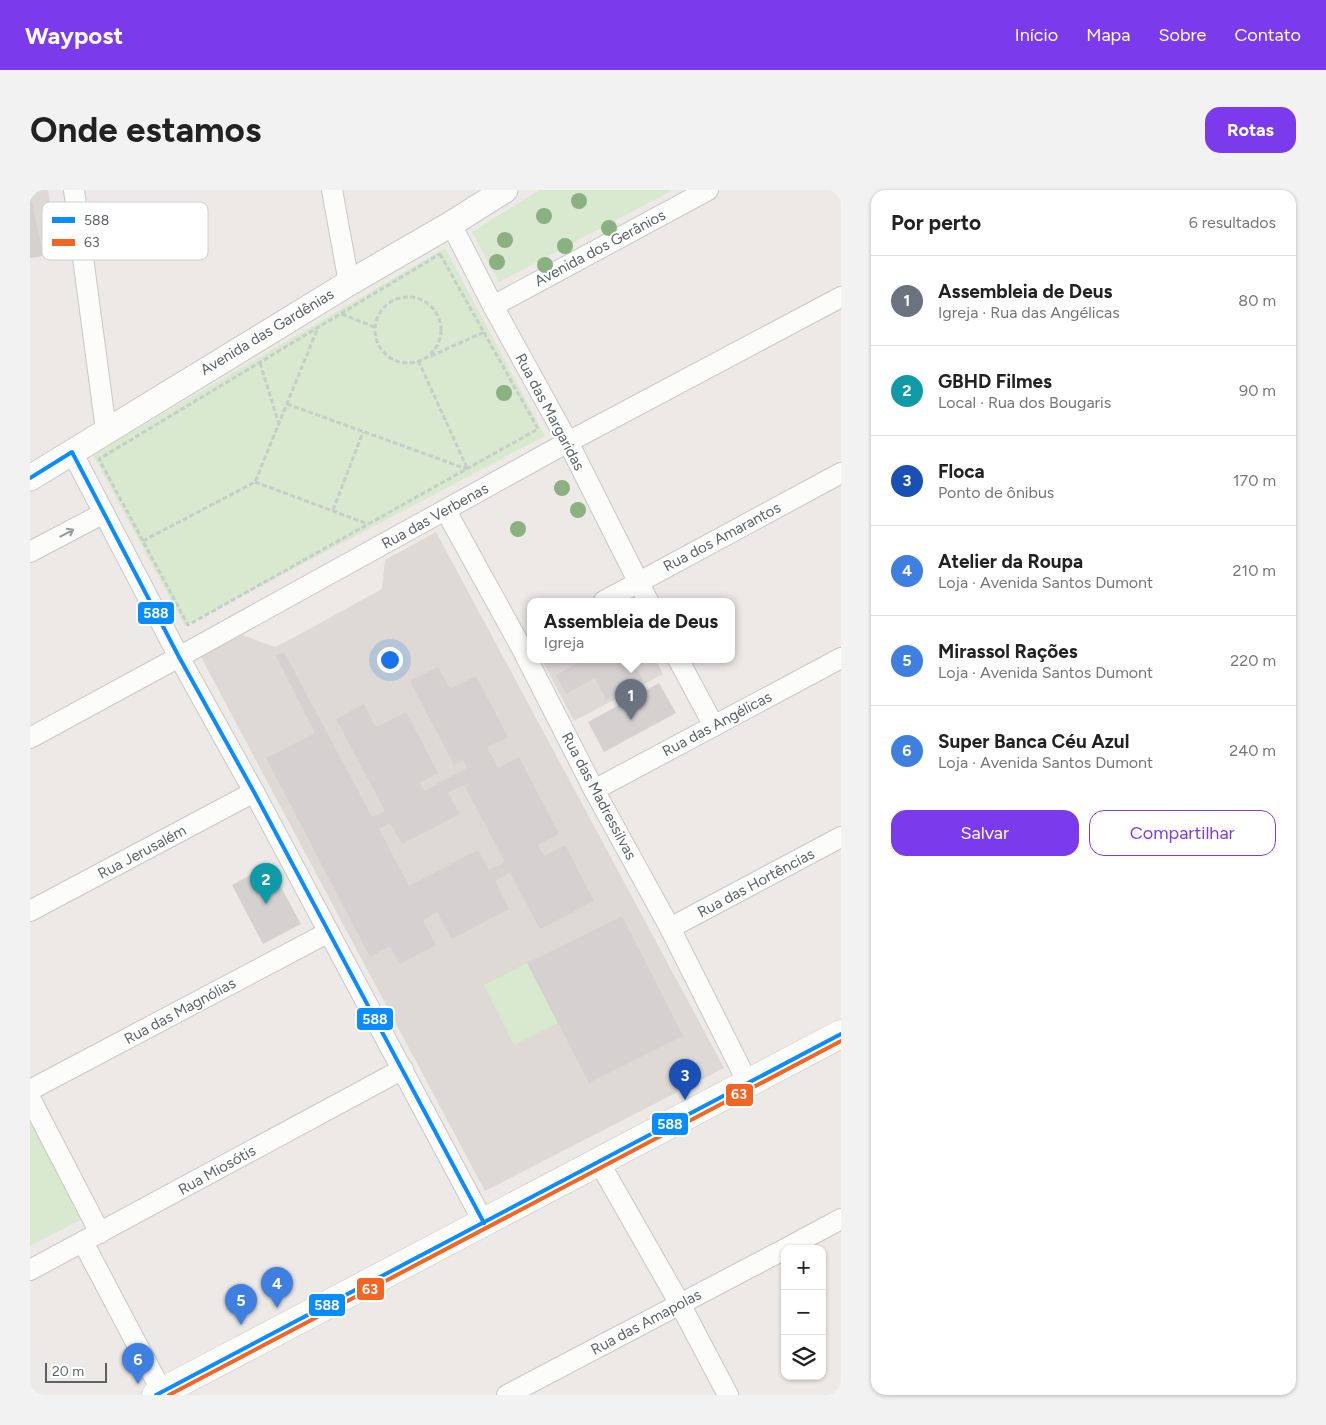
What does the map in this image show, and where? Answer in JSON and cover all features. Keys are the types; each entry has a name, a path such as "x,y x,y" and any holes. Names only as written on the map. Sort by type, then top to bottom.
{"main road":[{"path":"159,1393 841,1034"}],"street":[{"path":"332,190 349,282"},
{"name":"Avenida das Gardênias","path":"30,478 349,282 451,224 505,190"},
{"name":"Avenida dos Gerânios","path":"493,306 708,190"},
{"name":"Rua das Margaridas","path":"451,224 493,306 568,442 646,598"},
{"path":"83,260 106,430"},
{"name":"Rua das Verbenas","path":"30,738 179,658 568,442 841,297"},
{"path":"72,452 179,658 254,792 484,1223"},
{"name":"Rua dos Amarantos","path":"609,598 841,473"},
{"name":"Rua das Madressilvas","path":"446,511 526,645"},
{"path":"30,552 104,513"},
{"name":"Rua das Angélicas","path":"594,790 841,658"},
{"name":"Rua das Madressilvas","path":"534,663 594,790 670,928 748,1083"},
{"path":"680,663 714,726"},
{"name":"Rua Jerusalém","path":"30,911 254,792"},
{"name":"Rua das Hortências","path":"670,928 841,837"},
{"name":"Rua das Magnólias","path":"30,1090 329,932"},
{"name":"Rua Miosótis","path":"30,1270 403,1069"},
{"path":"30,1098 100,1233"},
{"path":"599,1162 680,1304 728,1395"},
{"name":"Rua das Amapolas","path":"792,1245 841,1219"},
{"path":"83,1242 159,1393"},
{"name":"Rua das Amapolas","path":"507,1395 781,1251"}],"path":[{"path":"440,254 538,428 188,625 99,459 341,314 440,254"},
{"path":"419,362 430,355 438,345 442,332 440,319 433,307 423,299 410,296 397,298 385,304 377,315 374,328 375,338 380,348 387,356 397,361 419,362 484,332"},
{"path":"341,314 374,328"},
{"path":"143,541 255,482 318,328"},
{"path":"260,362 279,424"},
{"path":"419,362 467,469"},
{"path":"287,404 467,469"},
{"path":"332,510 362,432"},
{"path":"255,482 368,524"}],"shaded area":[{"path":"30,190 48,190 50,202 42,202 42,256 30,258"},
{"path":"436,532 724,1068 485,1191 201,657 242,635 275,647 293,638 382,589 385,560"},
{"path":"544,663 657,663 663,674 574,721"}],"green space":[{"path":"540,190 673,190 499,282 472,232"},
{"path":"445,248 545,436 185,626 93,455"},
{"path":"527,963 558,1023 514,1045 484,985"},
{"path":"30,1121 82,1219 30,1246"}],"building":[{"path":"30,192 42,256 30,258"},
{"path":"284,652 372,817 385,811 336,719 364,704 376,727 406,712 438,773 420,783 424,791 467,768 463,760 454,765 410,681 438,667 450,689 476,676 508,737 487,747 498,768 519,757 559,834 538,845 544,856 565,845 594,901 540,929 510,873 495,881 509,909 452,939 437,912 423,920 436,945 400,964 390,946 370,957 266,758 315,733 276,656","holes":["464,785 505,862 489,870 478,850 409,886 379,829 390,823 402,844 460,814 448,793"]},
{"path":"578,663 633,663 643,680 606,700 595,678 566,694 556,675"},
{"path":"659,683 676,713 604,752 588,722"},
{"path":"269,865 301,924 263,944 232,885"},
{"path":"622,916 683,1036 589,1083 527,963"}],"transit line":[{"name":"588","path":"30,478 72,452 179,657 254,792 484,1223"},
{"name":"588","path":"156,1395 841,1034"},
{"name":"63","path":"169,1395 841,1041"}],"place":[{"name":"Assembleia de Deus","path":"631,720"},
{"name":"GBHD Filmes","path":"266,904"},
{"name":"Floca","path":"685,1100"},
{"name":"Atelier da Roupa","path":"277,1308"},
{"name":"Mirassol Rações","path":"241,1325"},
{"name":"Super Banca Céu Azul","path":"138,1384"}]}
